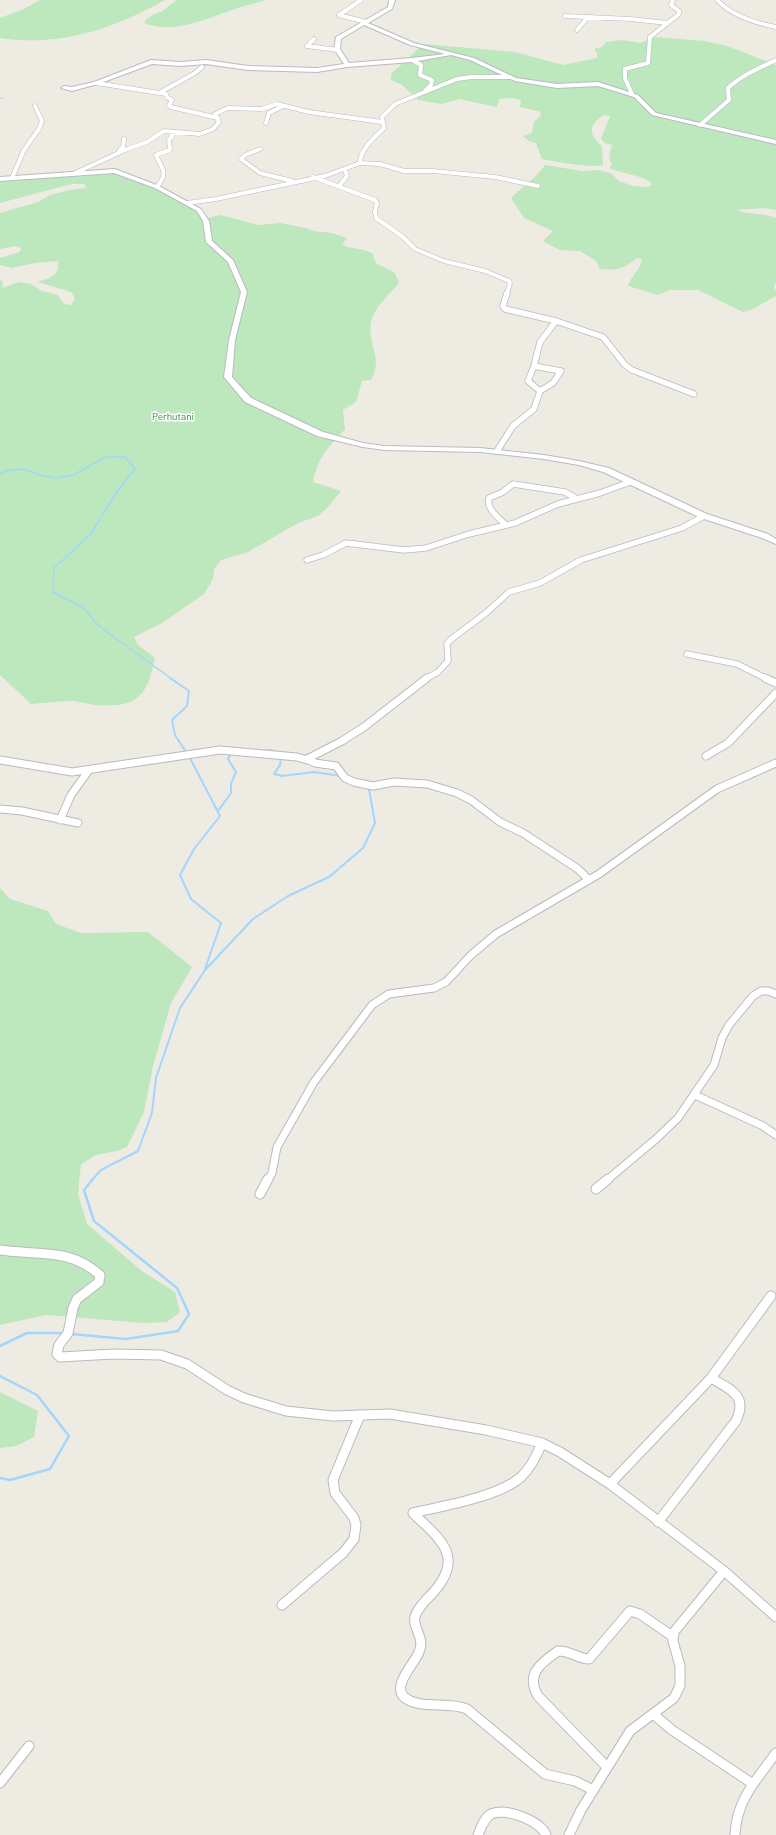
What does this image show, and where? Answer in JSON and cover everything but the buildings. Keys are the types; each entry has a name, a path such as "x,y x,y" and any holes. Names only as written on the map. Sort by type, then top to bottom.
{"street":[{"path":"361,0 339,15 365,23 409,43 455,54 485,64 510,77"},
{"path":"347,65 338,50 339,37 390,8 392,0"},
{"path":"632,94 625,78 625,69 648,63 650,37 679,14 679,11 671,5 673,0"},
{"path":"717,0 724,7 738,15 776,27"},
{"path":"565,16 630,19 668,24"},
{"path":"577,30 588,17"},
{"path":"314,39 307,46 338,50"},
{"path":"64,88 72,90 151,62 184,64 206,62 248,68 317,70 347,65 412,60 455,54"},
{"path":"412,60 421,65 420,75 432,80 431,85 417,96"},
{"path":"700,125 729,100 728,88 732,84 755,68 776,60"},
{"path":"161,92 195,73 202,67"},
{"path":"360,163 360,159 370,142 384,128 382,117 392,107 451,81 464,77 510,77 558,86 595,83 632,94 639,98 654,114 776,142"},
{"path":"96,82 161,92 166,94 167,97 172,100 169,105 171,107 218,118"},
{"path":"73,174 118,153 147,142 164,131 196,135 203,134 217,125 219,121 216,114 228,108 262,109 276,104 309,112 382,122"},
{"path":"12,178 24,150 39,129 42,121 35,106"},
{"path":"266,123 270,112 281,106 288,106"},
{"path":"157,187 164,177 164,170 156,158 156,155 170,150 169,140 175,132"},
{"path":"118,153 123,147 124,140"},
{"path":"260,149 245,155 241,160 260,173 295,181"},
{"path":"187,203 218,199 313,178 345,170 360,163 380,164 404,171 433,171 495,177 538,186"},
{"path":"339,186 347,176 345,170"},
{"path":"0,179 111,171 157,187 199,210 204,217 209,242 231,261 243,289 244,296 232,337 228,374 230,380 248,400 315,433 363,445 384,448 484,450 579,463 606,470 704,516 765,536 776,542"},
{"path":"313,178 375,200 377,203 375,212 376,218 403,237 415,249 444,261 485,271 509,281 510,285 503,306 505,309 556,321 603,337 628,368 694,394"},
{"path":"540,391 528,382 540,342 556,321"},
{"path":"497,451 513,426 534,409 540,391 548,387 561,371 534,366"},
{"path":"307,560 323,555 346,542 404,550 420,549 469,534 506,525 558,504 600,493 630,482"},
{"path":"506,525 490,508 488,502 489,498 503,492 513,484 565,492 577,499"},
{"path":"307,760 308,758 342,741 364,727 404,697 424,679 438,672 448,660 447,644 450,640 486,613 509,592 540,583 581,560 682,528 704,516"},
{"path":"687,654 737,664 776,683"},
{"path":"706,756 728,743 776,693"},
{"path":"0,760 65,772 89,770 220,750 298,757 336,766 345,778 354,782 373,786 394,782 427,784 457,793 471,800 500,822 523,833 578,869 589,880"},
{"path":"260,1194 272,1173 277,1147 314,1082 375,1002 389,994 441,986 451,979 470,957 489,939 589,880 717,790 776,763"},
{"path":"60,820 71,795 89,770"},
{"path":"0,809 22,811 78,823"},
{"path":"596,1189 656,1140 678,1118 714,1065 722,1038 740,1010 753,996 761,991 768,991 776,994"},
{"path":"695,1095 763,1126 776,1135"},
{"path":"0,1250 64,1255 97,1271 101,1277 100,1281 77,1298 68,1334 56,1349 57,1354 60,1357 114,1354 161,1355 187,1364 227,1390 262,1405 306,1414 333,1416 390,1414 420,1418 486,1430 542,1443 560,1452 610,1484 724,1571 776,1617"},
{"path":"610,1484 711,1378 771,1296"},
{"path":"658,1522 736,1421 743,1409 739,1396 711,1378"},
{"path":"282,1605 343,1553 354,1539 356,1525 354,1518 335,1493 333,1480 360,1415"},
{"path":"542,1443 533,1464 520,1478 501,1488 413,1513 448,1550 450,1563 449,1570 443,1582 423,1604 415,1617 416,1626 422,1640 421,1646 419,1653 400,1682 399,1692 404,1698 427,1704 462,1706 545,1774 575,1781 593,1790"},
{"path":"569,1835 593,1790 630,1731 674,1698 680,1686 680,1666 672,1636 676,1627 724,1571"},
{"path":"607,1767 538,1696 531,1683 532,1676 536,1670 558,1651 568,1651 584,1660 588,1659 630,1611 640,1614 672,1636"},
{"path":"653,1714 672,1730 754,1784"},
{"path":"0,1783 29,1746"},
{"path":"735,1835 736,1815 740,1805 776,1753"},
{"path":"478,1835 490,1814 497,1811 506,1812 536,1823 541,1826 546,1835"}],"green space":[{"path":"40,0 165,0 106,27 65,38 22,40 0,38 0,18 24,9"},
{"path":"177,0 265,0 190,24 167,27 144,23 150,16 164,10"},
{"path":"656,37 704,41 727,46 776,65 776,210 764,208 737,210 776,218 776,283 774,287 776,296 753,309 743,312 698,290 670,290 658,295 628,286 642,262 642,259 637,258 620,268 612,270 600,269 596,261 580,251 560,250 543,241 553,231 524,218 511,198 545,165 582,171 599,170 612,174 619,181 633,186 648,187 652,184 644,179 609,168 612,164 609,157 612,145 605,143 601,139 610,116 604,115 595,122 592,130 594,138 602,146 603,165 591,166 564,163 542,159 536,143 529,141 523,136 532,133 534,122 540,116 541,112 520,107 521,100 512,98 499,99 497,107 459,99 442,104 418,100 402,85 391,80 391,74 423,44 515,52 563,65 597,58 597,53 594,49 602,47 606,42 622,40 640,43"},
{"name":"Perhutani","path":"112,172 148,185 174,197 196,211 203,219 221,215 258,225 280,223 306,228 313,231 332,233 347,238 342,244 347,247 372,253 376,263 395,273 399,283 379,306 371,323 370,331 376,359 375,372 371,380 362,381 356,402 343,410 345,429 324,453 315,473 313,482 341,491 328,507 318,516 298,523 248,552 221,560 214,569 213,579 204,594 162,623 134,637 138,645 155,658 148,683 137,698 121,705 95,705 74,701 31,704 0,675 0,280 3,282 2,288 19,282 31,284 42,291 58,295 61,301 66,304 71,305 75,298 71,292 38,282 51,277 56,273 58,261 35,263 12,268 0,265 0,258 20,252 21,248 16,246 0,249 0,213 38,202 50,195 86,187 84,184 72,184 0,203 0,180"},
{"path":"0,888 10,899 48,911 56,924 81,933 148,932 192,967 171,1003 153,1066 144,1112 127,1147 117,1151 96,1155 81,1164 78,1194 87,1224 142,1271 175,1292 180,1312 167,1322 144,1323 46,1315 0,1325"},
{"path":"0,1392 38,1411 34,1437 16,1446 0,1448"}],"waterway":[{"path":"0,474 5,471 23,469 40,475 56,478 73,475 106,457 125,457 135,469 116,493 90,535 54,568 53,592 82,607 100,627 172,679"},
{"path":"170,678 189,691 187,706 172,720 175,735 186,752"},
{"path":"262,751 270,750 277,752"},
{"path":"218,811 231,793 231,784 236,772 228,759 232,752"},
{"path":"189,756 220,816 194,849 180,875 191,899 221,923 205,969"},
{"path":"281,756 280,765 274,774 282,776 314,772 341,776"},
{"path":"92,1180 101,1170 138,1151 152,1113 156,1078 180,1008 205,970 253,919 288,896 329,877 363,848 375,823 369,789 366,788"},
{"path":"71,1334 126,1339 178,1331 189,1314 177,1288 94,1221 84,1190 93,1179"},
{"path":"0,1346 27,1333 64,1333"},
{"path":"0,1376 37,1395 69,1436 50,1469 10,1480 0,1478"}]}
